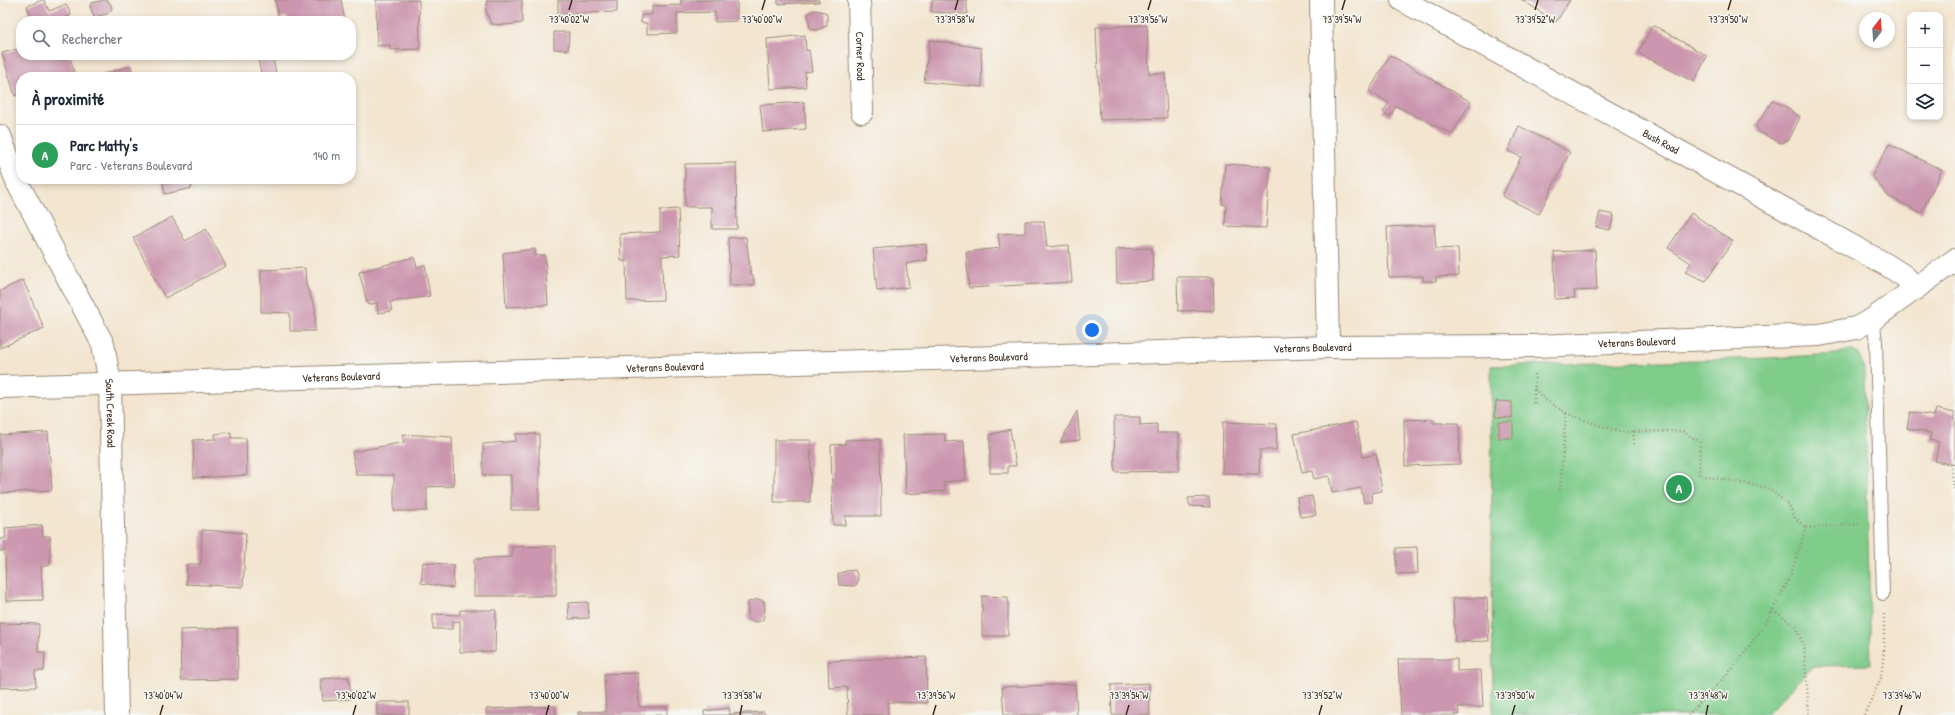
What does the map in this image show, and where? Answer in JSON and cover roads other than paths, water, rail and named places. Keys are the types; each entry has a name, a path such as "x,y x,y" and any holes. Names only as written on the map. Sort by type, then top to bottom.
{"street":[{"name":"Corner Road","path":"860,0 862,112"},
{"path":"1321,0 1328,347"},
{"name":"Bush Road","path":"1402,0 1887,265 1904,276 1916,288"},
{"name":"South Creek Road","path":"0,136 16,179"},
{"name":"South Creek Road","path":"18,184 103,344 110,384 116,715"},
{"name":"Veterans Boulevard","path":"0,387 1328,347 1535,346 1819,335 1856,328 1873,319 1955,260"}],"lane":[{"path":"1873,319 1876,342 1883,594"}],"place":[{"name":"Parc Matty's","path":"1679,488"}]}
